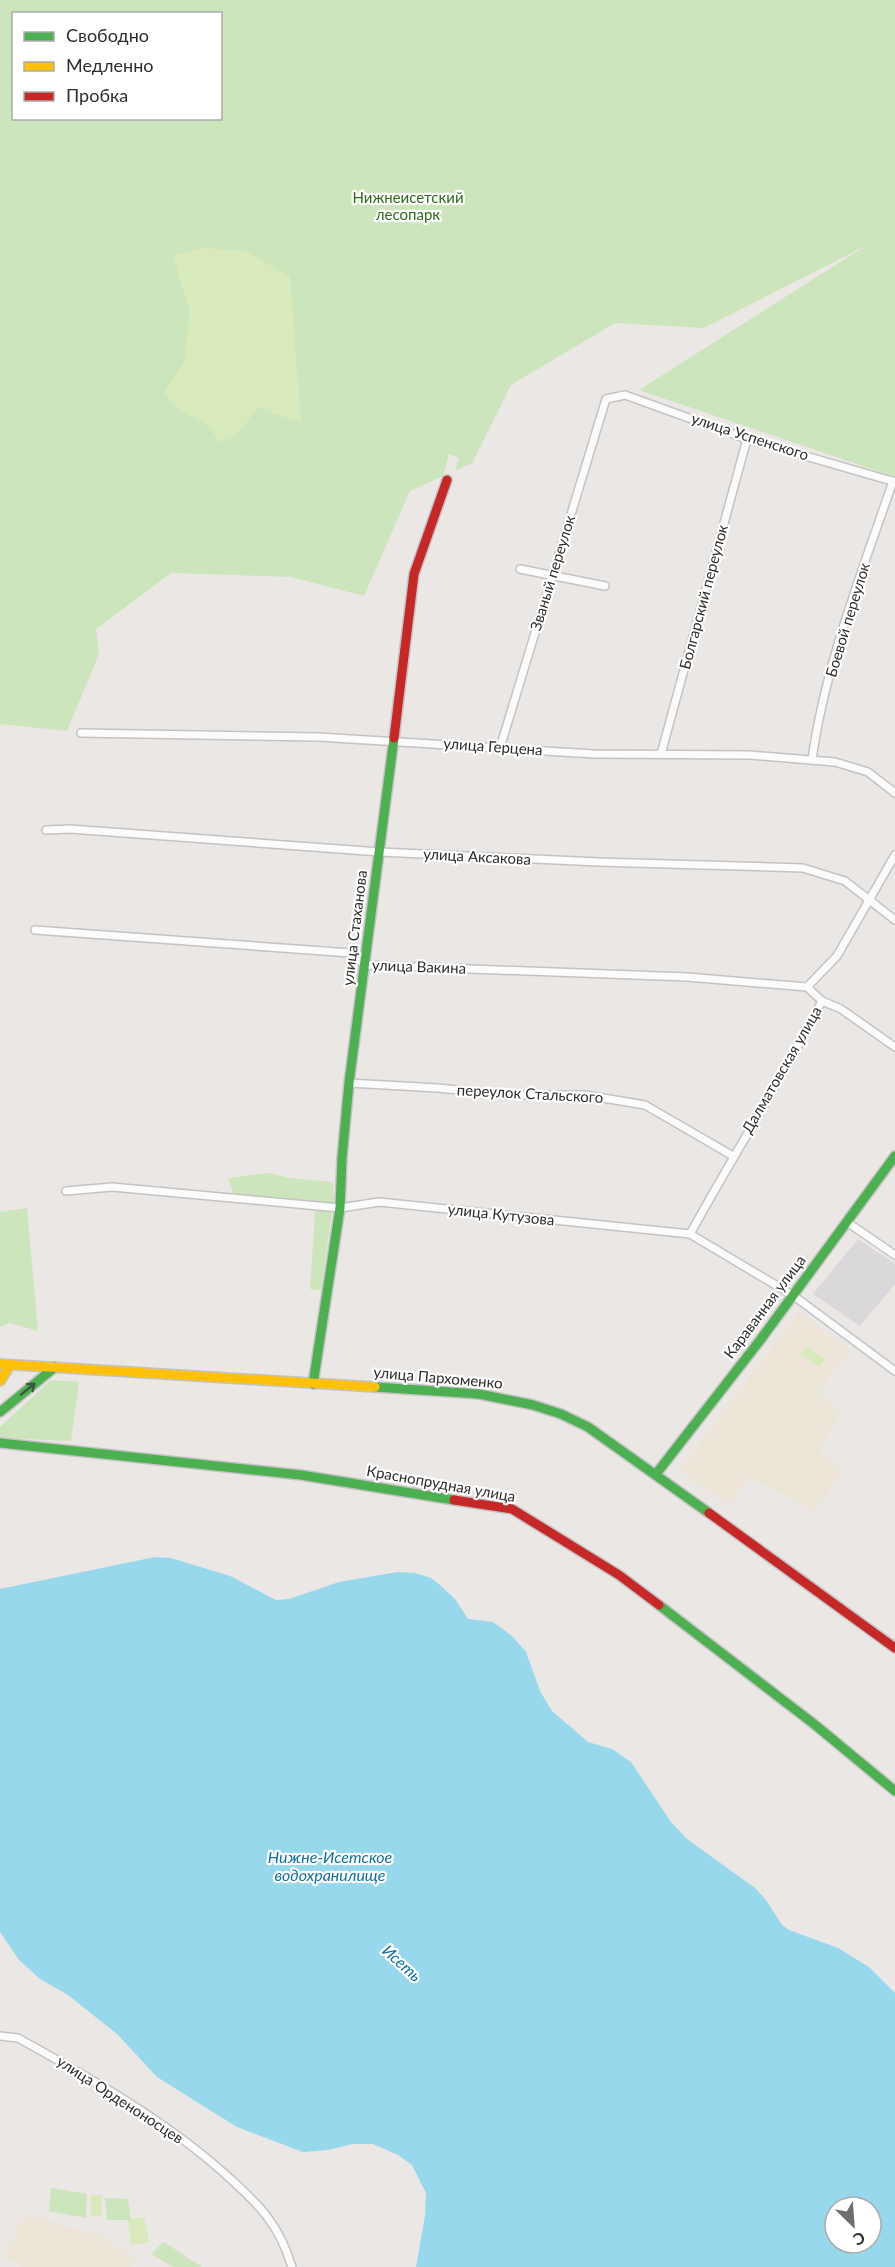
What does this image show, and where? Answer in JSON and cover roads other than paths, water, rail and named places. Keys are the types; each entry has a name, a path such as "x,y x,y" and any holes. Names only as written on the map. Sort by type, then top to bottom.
{"street":[{"name":"улица Успенского","path":"606,399 625,395 747,439 894,482"},
{"name":"Званый переулок","path":"500,748 606,399"},
{"name":"Болгарский переулок","path":"661,754 747,439"},
{"name":"улица Стаханова","path":"313,1384 340,1208 349,1083 414,574 447,480"},
{"name":"Боевой переулок","path":"812,760 817,723 840,637 894,482"},
{"path":"520,569 604,586"},
{"name":"улица Герцена","path":"81,733 306,736 594,754 750,755 834,762 868,772 895,794"},
{"name":"улица Аксакова","path":"46,830 82,830 380,852 803,868 845,881 895,920"},
{"name":"Далматовская улица","path":"690,1234 822,1001 807,987 837,956 895,855"},
{"name":"улица Вакина","path":"35,930 351,953 365,965 687,977 807,987"},
{"path":"822,1001 841,1009 895,1047"},
{"name":"переулок Стальского","path":"349,1083 507,1095 585,1095 645,1105 733,1156"},
{"name":"Караванная улица","path":"656,1474 794,1296 895,1156"},
{"name":"улица Кутузова","path":"66,1191 112,1187 340,1208 379,1202 690,1234 794,1296 895,1371"},
{"path":"847,1222 895,1255"},
{"name":"улица Пархоменко","path":"0,1364 479,1394 533,1405 561,1414 588,1428 656,1474 895,1648"},
{"path":"0,1381 10,1365"},
{"path":"0,1412 55,1367"},
{"name":"Краснопрудная улица","path":"0,1443 301,1474 512,1509 619,1575 652,1599 814,1724 895,1791"},
{"name":"улица Орденоносцев","path":"0,2036 18,2038 126,2101 157,2120 209,2160 246,2193 270,2219 292,2267"}],"water":[{"name":"Нижне-Исетское водохранилище","path":"155,1557 171,1558 230,1576 276,1600 289,1599 339,1582 398,1572 415,1573 431,1578 455,1599 468,1619 493,1622 512,1636 526,1652 540,1691 552,1711 588,1742 612,1749 631,1762 671,1822 687,1839 755,1888 766,1900 782,1925 789,1930 838,1948 869,1967 895,1993 895,2267 416,2267 425,2216 426,2193 412,2165 398,2155 373,2144 353,2144 328,2150 303,2152 237,2127 157,2077 117,2034 68,1995 40,1979 19,1960 0,1932 0,1589"}],"park label":[{"name":"Нижнеисетский лесопарк","path":"408,206"}],"water label":[{"name":"Исеть","path":"402,1963"}]}
